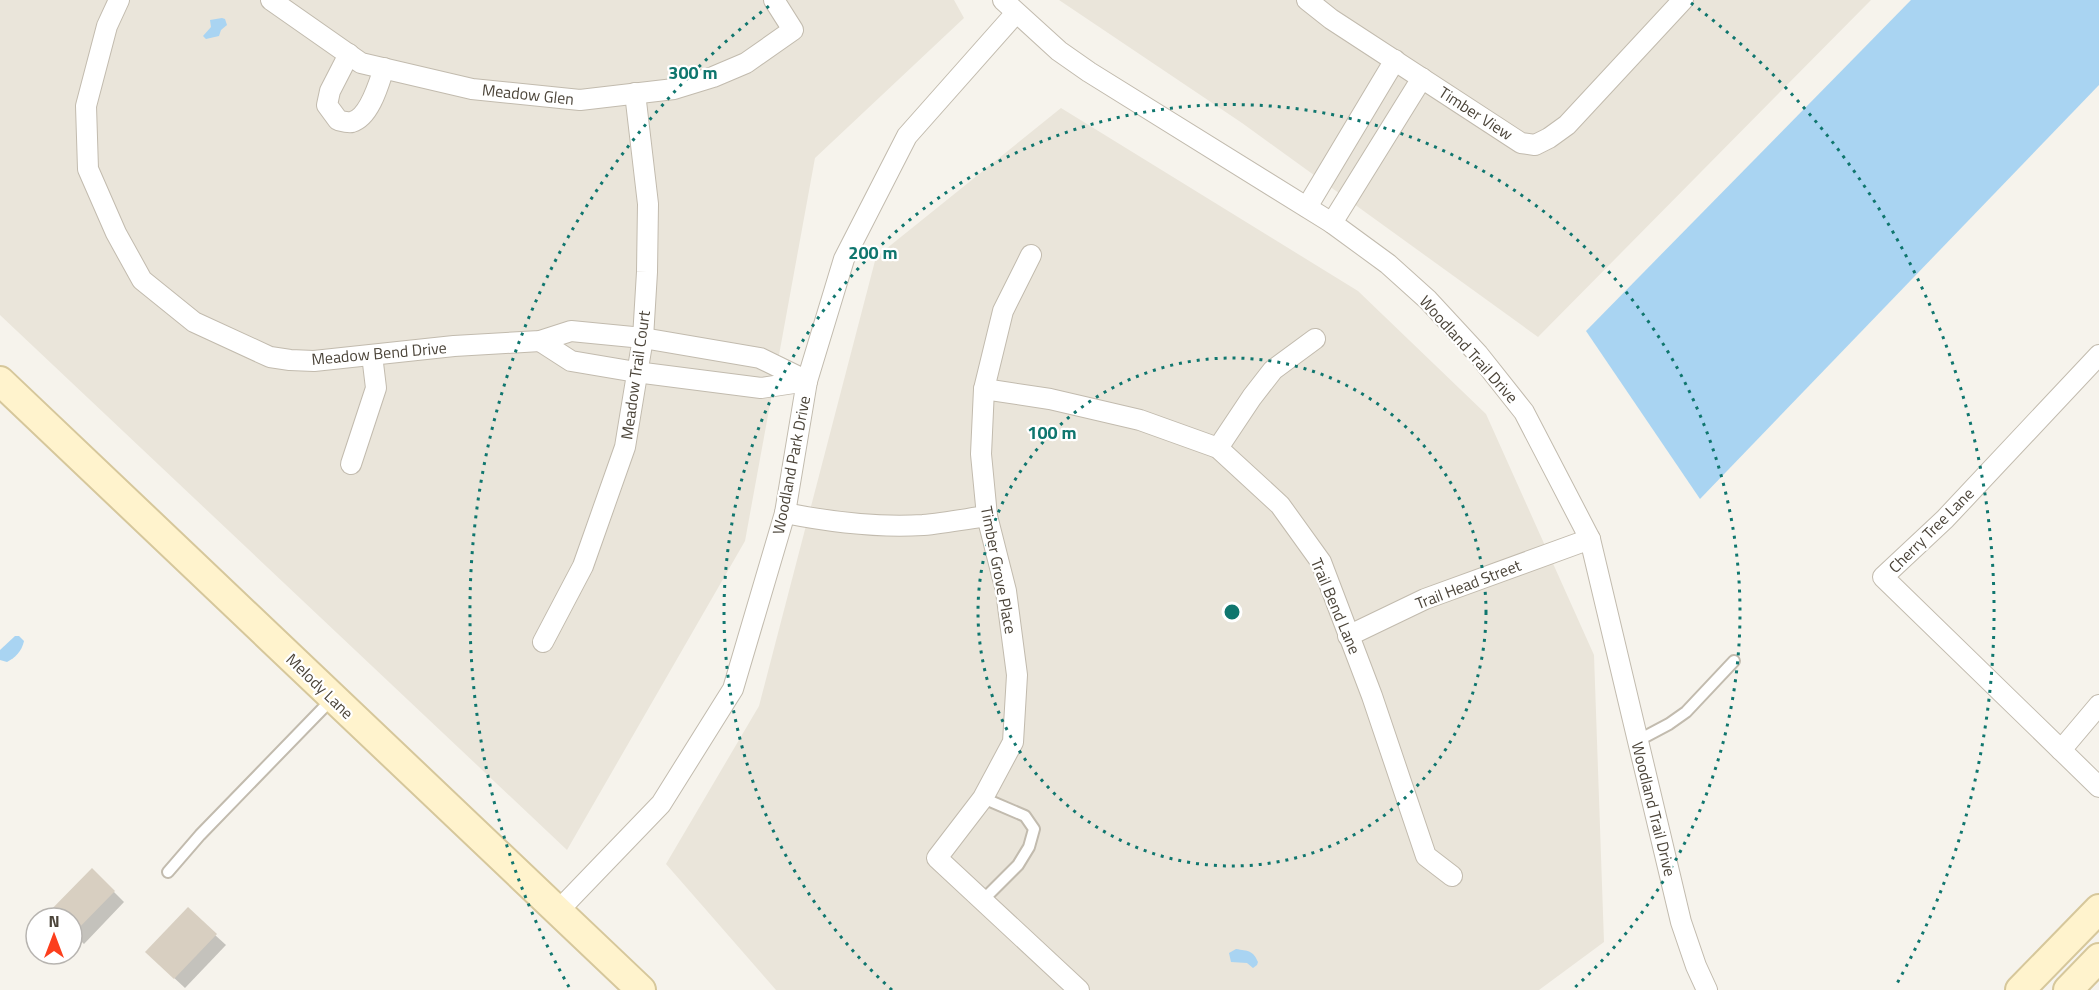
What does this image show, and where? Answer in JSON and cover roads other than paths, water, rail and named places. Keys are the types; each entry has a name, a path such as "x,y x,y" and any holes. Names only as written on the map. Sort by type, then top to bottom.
{"street":[{"name":"Meadow Bend Drive","path":"119,0 107,26 86,106 88,169 116,233 142,280 194,322 270,357 314,361 454,346 540,340 572,331 643,338 760,358 807,381"},
{"name":"Meadow Glen","path":"271,0 361,63 472,89 580,100 674,89 746,63 793,30 774,0"},
{"name":"Timber View","path":"1307,0 1331,19 1521,143 1535,145 1567,125 1683,0"},
{"name":"Woodland Trail Drive","path":"1009,6 1059,51 1089,72 1332,223 1388,264 1478,354 1524,412 1590,539 1681,922 1707,990"},
{"name":"Woodland Park Drive","path":"558,911 661,804 733,689 785,513 807,381 844,259 906,136 1009,6"},
{"path":"350,54 330,91 327,105 338,120 351,122 363,116 384,68"},
{"path":"1306,207 1395,60"},
{"path":"1332,223 1422,78"},
{"name":"Meadow Trail Court","path":"543,642 583,566 625,447 643,338 648,204 635,93"},
{"name":"Timber Grove Place","path":"1031,255 1003,311 984,389 981,454 987,516 1006,591 1017,675 1013,742 982,798 937,858 1079,990"},
{"path":"1218,448 1273,370 1315,339"},
{"path":"540,340 571,361 636,372 761,388 807,381"},
{"path":"351,464 376,388 372,355"},
{"name":"Cherry Tree Lane","path":"2099,355 1945,519 1883,577 2099,788"},
{"name":"Melody Lane","path":"0,381 641,990"},
{"name":"Trail Bend Lane","path":"984,389 1050,399 1140,420 1218,448 1280,505 1321,562 1372,696 1426,856 1452,876"},
{"path":"785,513 823,521 881,526 923,525 987,516"},
{"name":"Trail Head Street","path":"1348,636 1425,599 1590,539"},
{"path":"2061,750 2099,705"},
{"path":"2020,990 2099,909"},
{"path":"2068,990 2097,963"}],"lane":[{"path":"1637,741 1686,712 1734,662"},
{"path":"168,872 214,820 333,698"},
{"path":"982,798 1025,816 1034,829 1029,847 1018,865 983,900"}],"water":[{"path":"1911,0 2099,0 2099,85 1700,499 1586,331"},
{"path":"225,19 227,25 221,30 219,36 206,39 203,36 211,27 210,20"},
{"path":"15,636 19,636 24,641 20,651 7,662 0,660 0,650"},
{"path":"1236,949 1252,953 1258,962 1257,965 1253,968 1247,963 1231,962 1229,953"}]}
